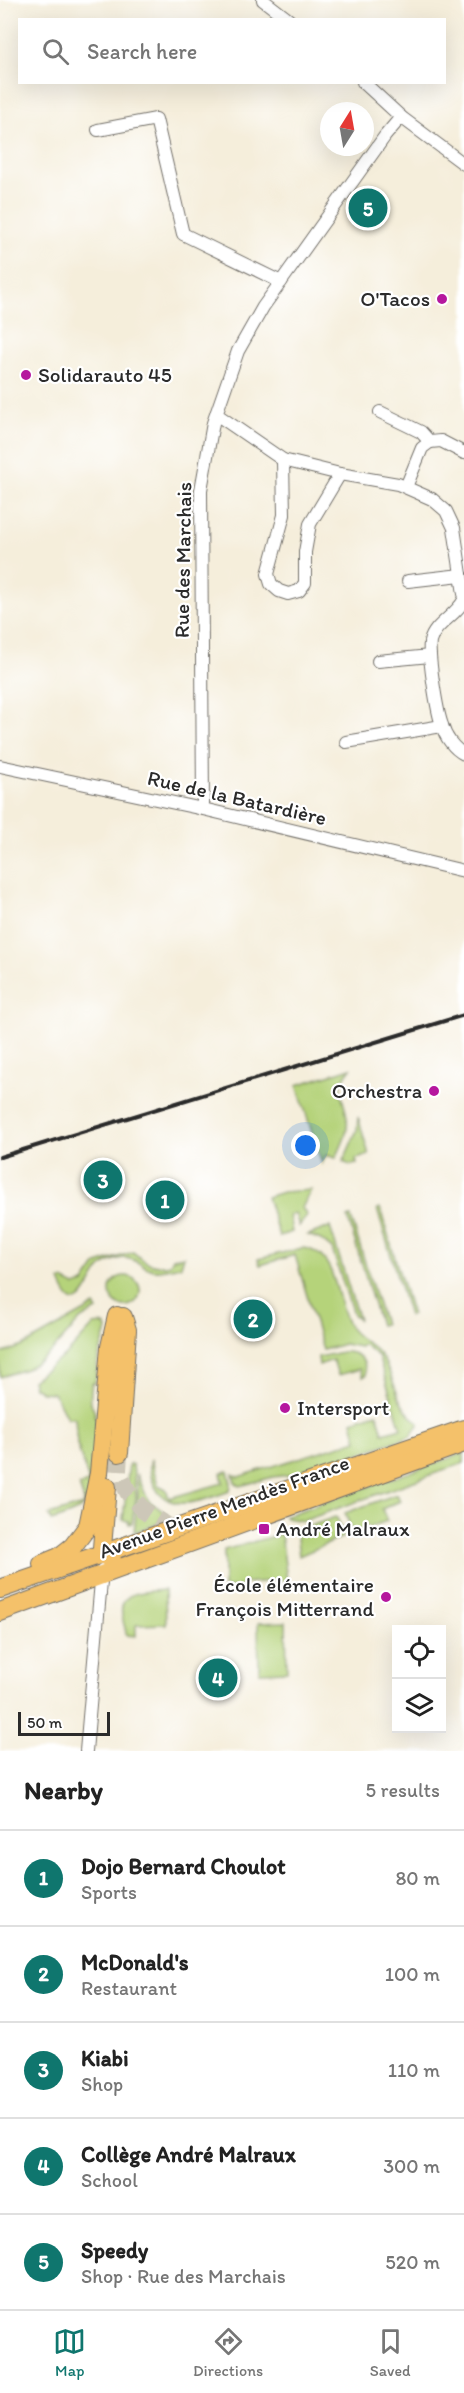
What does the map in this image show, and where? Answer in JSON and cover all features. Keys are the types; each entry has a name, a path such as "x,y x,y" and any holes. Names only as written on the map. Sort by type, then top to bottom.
{"main road":[{"path":"0,1583 6,1577 59,1557 73,1546 88,1526 99,1473 110,1347 120,1316 127,1330 119,1453"},
{"path":"114,1336 116,1347 102,1548 104,1555 125,1568"},
{"name":"Avenue Pierre Mendès France","path":"0,1589 464,1429"},
{"name":"Avenue Pierre Mendès France","path":"0,1612 464,1443"},
{"path":"216,1524 359,1475 417,1460"}],"street":[{"path":"263,0 286,18"},
{"path":"365,84 401,117 462,160"},
{"name":"Rue des Marchais","path":"203,809 201,490 216,414 238,351 263,307 401,117"},
{"path":"98,130 156,119 183,234 281,282"},
{"path":"380,412 421,432 430,442"},
{"path":"216,414 283,460 340,474 387,481 432,499 459,526 464,594"},
{"path":"406,487 422,448 430,442 441,441 464,453"},
{"path":"283,460 284,514 268,574 270,584 288,594 299,591 305,583 304,552 310,524 340,474"},
{"path":"408,581 461,575"},
{"path":"464,600 459,610 438,628 430,641 430,656 442,726 455,749 464,754"},
{"path":"378,661 430,656"},
{"path":"346,742 442,726"},
{"name":"Rue de la Batardière","path":"0,766 203,809 464,871"},
{"path":"86,1751 104,1555"}],"green space":[{"path":"351,1068 341,1087 347,1117 344,1138 336,1158 326,1155 322,1164 297,1085"},
{"path":"358,1117 369,1155 356,1159 357,1164 350,1165 343,1162 357,1130"},
{"path":"311,1190 302,1208 307,1216 299,1226 295,1213 289,1215 292,1232 279,1236 267,1197 283,1192"},
{"path":"380,1208 412,1315 409,1316 377,1209"},
{"path":"351,1217 384,1324 380,1325 348,1218"},
{"path":"330,1227 359,1320 353,1314 332,1249 321,1240 308,1235"},
{"path":"302,1248 314,1251 323,1258 334,1278 348,1325 381,1356 404,1407 419,1423 411,1436 298,1474 273,1477 240,1486 235,1482 233,1474 238,1477 357,1440 352,1421 377,1413 383,1433 401,1428 378,1356 363,1344 360,1347 344,1344 323,1350 295,1255 260,1265 258,1259"},
{"path":"133,1252 146,1261 159,1265 170,1264 173,1258 184,1256 181,1266 157,1270 127,1258 115,1260 102,1267 78,1300 72,1300 66,1294 60,1281 63,1280 75,1286 84,1283 97,1264"},
{"path":"125,1276 136,1280 140,1291 136,1302 125,1306 114,1302 110,1291 114,1280"},
{"path":"94,1306 97,1310 81,1319 41,1360 26,1369 0,1377 0,1354 23,1346"},
{"path":"94,1325 106,1326 95,1383 92,1383 90,1394 95,1413 97,1466 91,1493 83,1505 84,1501 79,1486 89,1482 77,1444 75,1418 67,1418 54,1393 42,1392 34,1387 32,1380 68,1353"},
{"path":"342,1352 360,1357 363,1360 366,1375 363,1377 360,1369 338,1375 333,1360 319,1365 318,1357"},
{"path":"464,1453 464,1463 303,1521 285,1516"},
{"path":"151,1460 158,1485 166,1489 169,1498 223,1483 221,1473 228,1471 230,1491 198,1501 176,1503 159,1493 151,1476"},
{"path":"129,1464 133,1465 136,1497 132,1523 129,1524 128,1521 123,1520"},
{"path":"137,1474 148,1500 168,1515 164,1522 134,1532 138,1496"},
{"path":"397,1494 400,1501 382,1509 387,1521 370,1527 364,1525 362,1530 353,1534 345,1513"},
{"path":"83,1505 77,1511 51,1521 49,1515"},
{"path":"335,1517 345,1536 299,1556 296,1531"},
{"path":"281,1534 287,1580 245,1583 239,1587 224,1588 224,1550"},
{"path":"165,1590 166,1624 136,1625 136,1636 126,1635 122,1616 124,1601 129,1596 142,1592"},
{"path":"286,1622 287,1671 259,1672 258,1623"}],"tunnel":[{"path":"119,1453 118,1471 128,1492 143,1510 170,1528 184,1528"}],"railway":[{"path":"0,1157 464,1015"}],"place":[{"name":"Speedy","path":"368,208"},
{"name":"O'Tacos","path":"442,299"},
{"name":"Solidarauto 45","path":"26,375"},
{"name":"Orchestra","path":"434,1091"},
{"name":"Kiabi","path":"103,1180"},
{"name":"Dojo Bernard Choulot","path":"165,1200"},
{"name":"McDonald's","path":"253,1319"},
{"name":"Intersport","path":"285,1408"},
{"name":"André Malraux","path":"264,1529"},
{"name":"École élémentaire François Mitterrand","path":"386,1597"},
{"name":"Collège André Malraux","path":"218,1678"}]}
